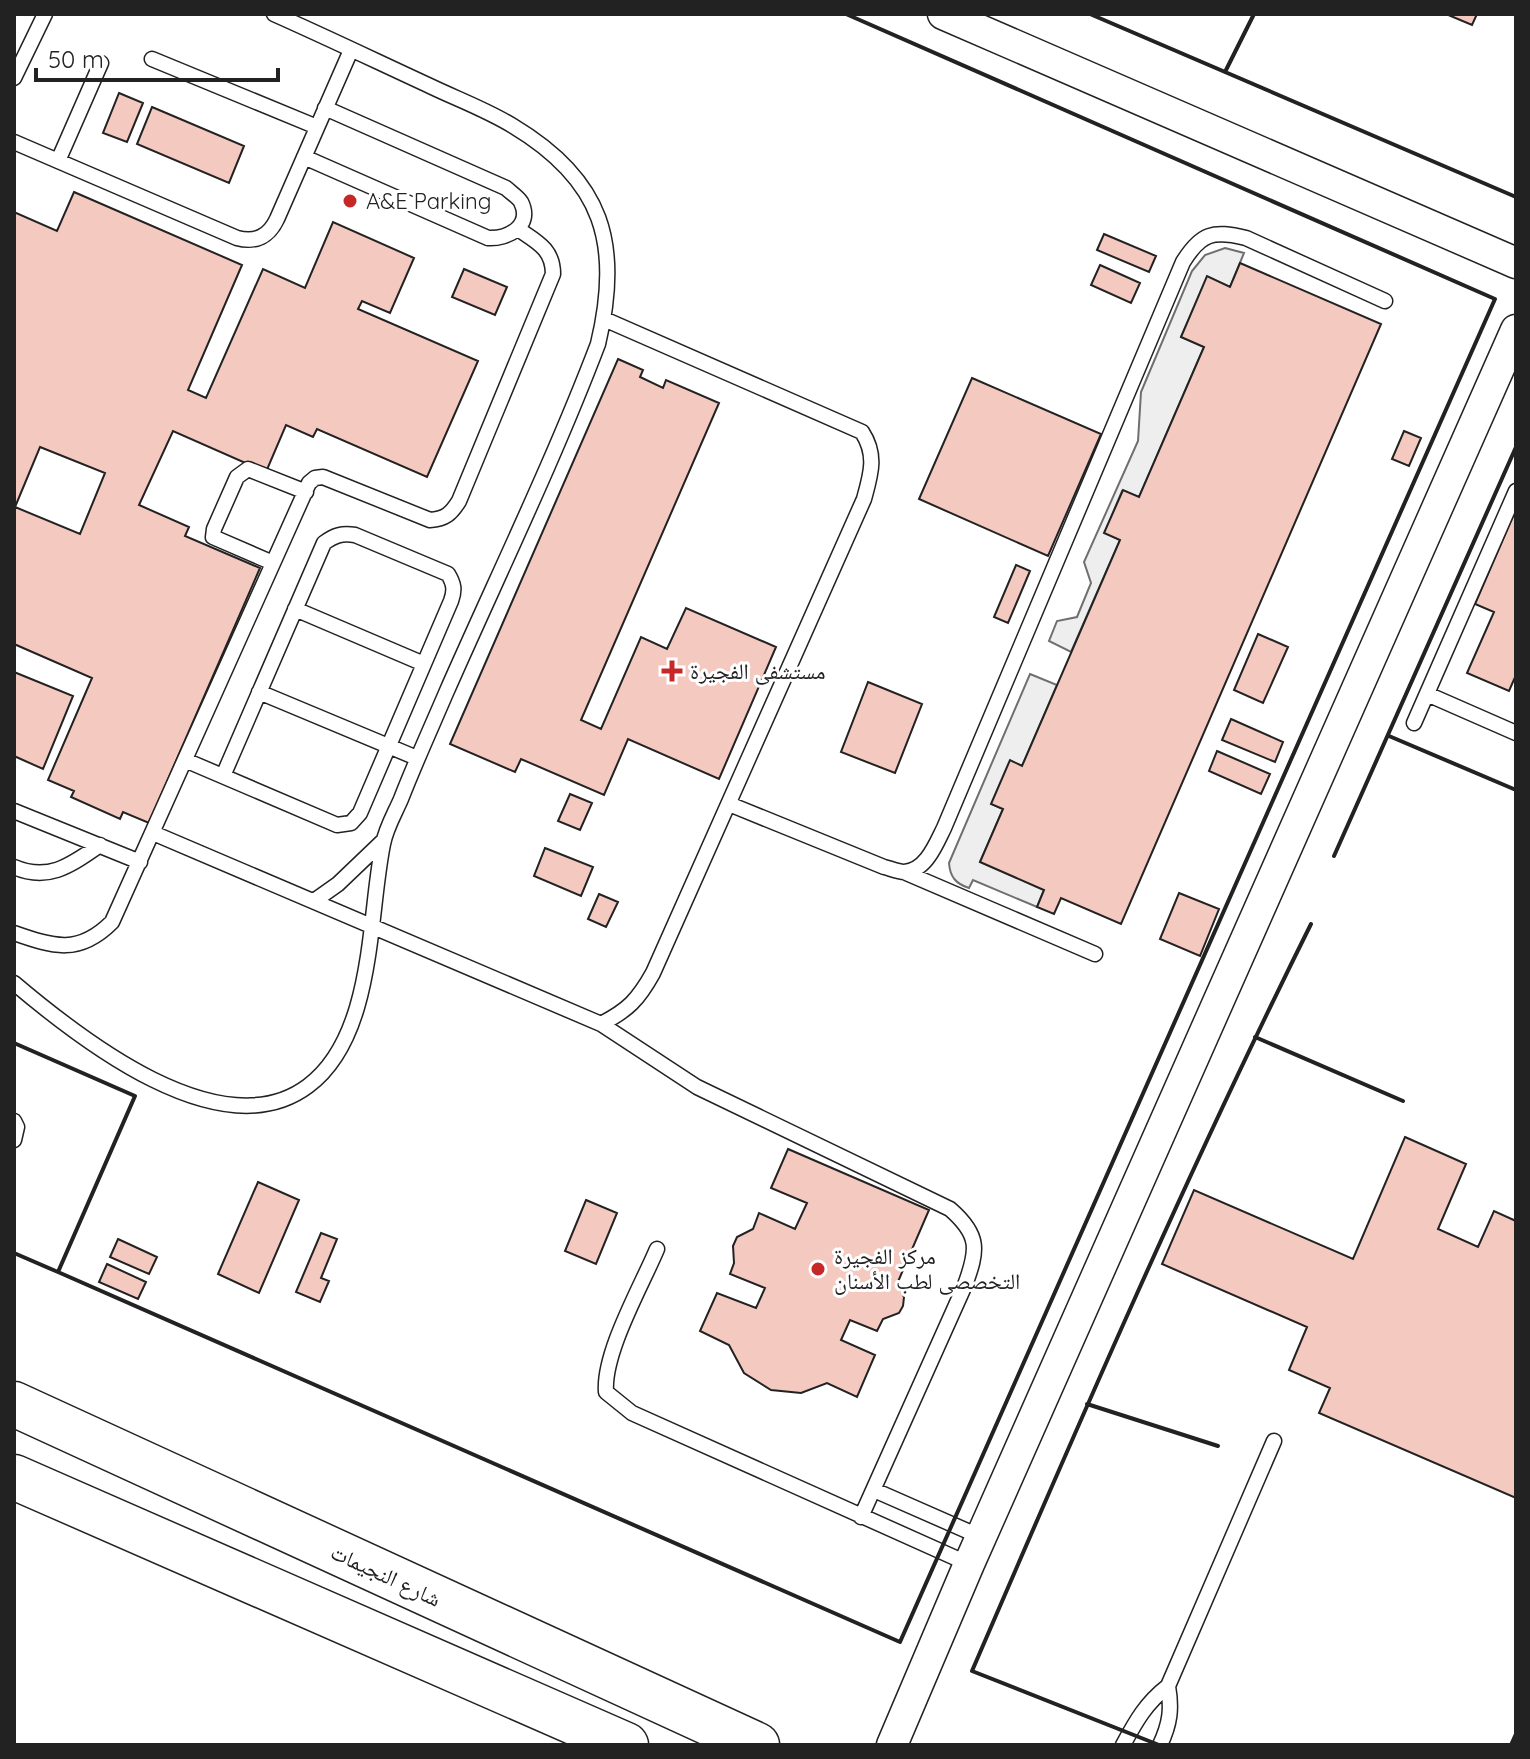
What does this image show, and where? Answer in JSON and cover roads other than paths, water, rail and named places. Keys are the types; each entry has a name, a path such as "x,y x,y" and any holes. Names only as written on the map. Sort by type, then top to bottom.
{"main road":[{"name":"شارع النجيمات","path":"14,1404 757,1745"},
{"path":"14,1477 626,1745"}],"street":[{"path":"943,14 1516,263"},
{"path":"892,1745 975,1550 1516,330"}],"lane":[{"path":"14,78 45,14"},
{"path":"14,983 93,1045 176,1090 218,1102 256,1105 283,1099 309,1086 332,1060 346,1036 358,1002 374,927 384,840 417,758 587,374 604,319 610,281 597,214 578,177 547,148 511,124 351,50 301,19 274,14"},
{"path":"14,142 237,238 249,240 262,237 273,227 351,50"},
{"path":"152,59 317,127"},
{"path":"58,161 101,63"},
{"path":"304,157 488,238 503,238 518,229 523,216 520,201 506,188 325,108"},
{"path":"14,933 55,946 87,942 112,922 273,563 315,478 323,477 430,520 442,519 452,513 553,274 553,260 548,252 518,229"},
{"path":"904,872 920,867 944,828 1183,262 1193,245 1207,235 1225,233 1246,238 1385,301"},
{"path":"601,1024 625,1011 640,995 653,973 864,499 872,471 871,447 862,432 604,319"},
{"path":"273,563 213,537 237,477 248,469 306,492"},
{"path":"1414,723 1516,491"},
{"path":"185,760 337,825 351,823 360,813 424,664 454,592 453,582 440,570 355,535 344,533 324,543 223,776"},
{"path":"295,609 424,664"},
{"path":"259,692 417,758"},
{"path":"1427,694 1516,733"},
{"path":"729,804 884,867 904,872 1095,954"},
{"path":"14,811 140,862"},
{"path":"153,833 601,1024 697,1087 950,1209 966,1223 975,1241 974,1262 861,1517"},
{"path":"314,901 338,884 384,840"},
{"path":"14,867 35,874 57,872 100,845"},
{"path":"14,1121 17,1127 14,1140"},
{"path":"657,1249 611,1356 605,1376 606,1392 632,1413 861,1517 975,1550"},
{"path":"1123,1745 1139,1714 1152,1698 1168,1686 1274,1441"},
{"path":"874,1490 975,1550"},
{"path":"1160,1745 1172,1707 1168,1686"}],"place":[{"name":"A&E Parking","path":"350,201"},
{"name":"مستشفى الفجيرة","path":"672,671"},
{"name":"مركز الفجيرة التخصصى لطب الأسنان","path":"818,1269"}]}
